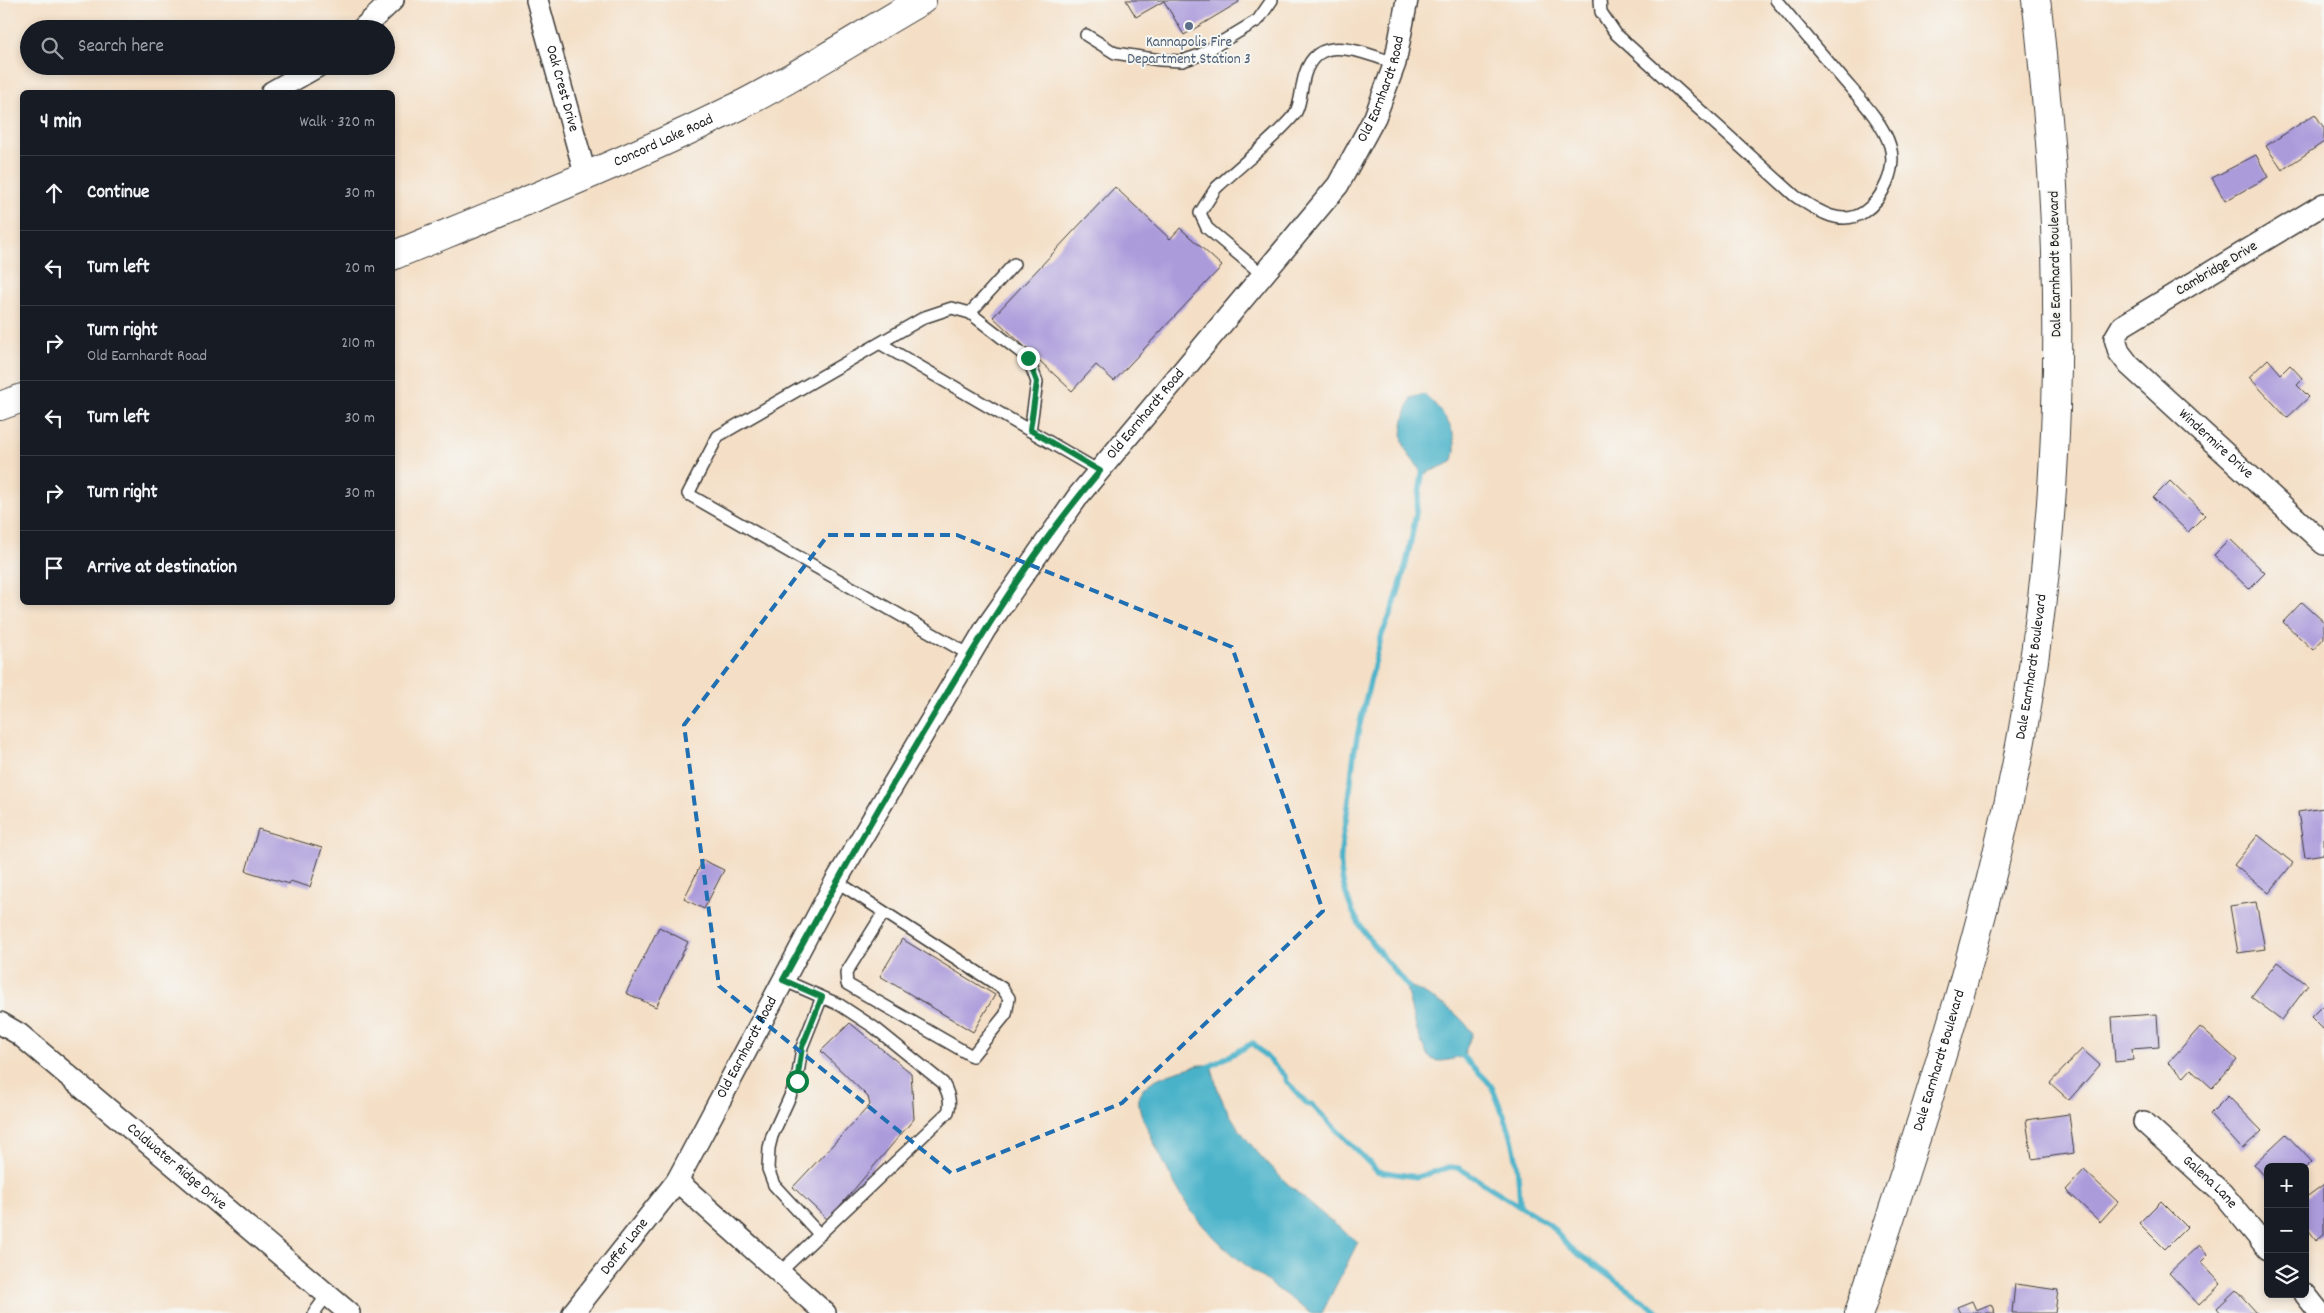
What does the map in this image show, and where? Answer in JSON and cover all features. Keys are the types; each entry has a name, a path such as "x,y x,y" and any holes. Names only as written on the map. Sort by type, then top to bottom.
{"main road":[{"name":"Dale Earnhardt Boulevard","path":"1859,1313 1948,1040 1996,860 2027,701 2049,536 2058,352 2054,184 2036,0"},
{"name":"Concord Lake Road","path":"395,255 586,177 740,105 812,66 915,2"},
{"path":"0,406 20,399"}],"street":[{"path":"372,20 393,0"},
{"name":"Oak Crest Drive","path":"537,0 586,177"},
{"name":"Old Earnhardt Road","path":"677,1181 836,881 986,628 1079,495 1338,185 1375,117 1395,63 1407,0"},
{"path":"276,90 302,75"},
{"name":"Cambridge Drive","path":"2115,338 2122,326 2324,204"},
{"name":"Windermire Drive","path":"2115,338 2119,352 2129,365 2324,544"},
{"name":"Coldwater Ridge Drive","path":"0,1023 19,1034 349,1313"},
{"name":"Galena Lane","path":"2144,1122 2222,1193 2264,1244"},
{"path":"677,1181 825,1313"},
{"name":"Doffer Lane","path":"573,1313 677,1181"},
{"path":"2308,1298 2320,1313"}],"lane":[{"path":"1086,35 1115,53 1160,60 1182,61 1200,55 1258,20 1272,0"},
{"path":"1600,0 1601,12 1616,34 1795,196 1818,211 1840,219 1862,214 1880,199 1890,175 1891,146 1870,111 1776,0"},
{"path":"1262,275 1207,228 1200,213 1209,198 1216,188 1296,113 1305,67 1317,53 1335,47 1354,50 1395,63"},
{"path":"970,312 1014,264"},
{"path":"970,655 688,494 718,436 925,317 952,308 970,312 1028,358 1037,382 1030,430"},
{"path":"880,344 1100,471"},
{"path":"836,881 1002,988 1009,998 1006,1014 972,1056 846,984 846,973 884,912"},
{"path":"779,1272 948,1112 950,1106 948,1094 943,1083 875,1028 840,1005 783,980"},
{"path":"820,1235 774,1185 768,1169 768,1158 774,1129 797,1081 802,1047 822,997"},
{"path":"314,1313 327,1295"}],"highlighted area":[{"path":"828,535 957,535 1232,647 1323,911 1122,1103 951,1173 719,986 684,725"}],"water":[{"path":"1424,394 1438,408 1449,425 1455,443 1455,453 1452,462 1422,475 1407,452 1402,432 1404,418 1411,398"},
{"path":"1405,983 1451,1010 1466,1024 1472,1033 1463,1057 1439,1061 1432,1059 1427,1054 1415,1024"},
{"path":"1200,1065 1211,1065 1219,1092 1231,1116 1261,1157 1299,1194 1358,1242 1322,1313 1311,1313 1248,1267 1217,1240 1192,1212 1166,1166 1142,1117 1139,1105 1140,1094 1144,1088 1158,1078"}],"building":[{"name":"Kannapolis Fire Department Station 3","path":"1126,0 1238,0 1239,2 1184,35 1164,1 1136,17"},
{"path":"2315,114 2324,128 2324,142 2282,170 2266,146"},
{"path":"2256,155 2268,177 2225,201 2212,178"},
{"path":"1115,187 1170,239 1180,228 1222,266 1114,381 1096,365 1072,391 993,317"},
{"path":"2268,359 2281,374 2290,365 2303,379 2297,385 2309,397 2287,418 2249,377"},
{"path":"2170,481 2205,515 2188,532 2153,498"},
{"path":"2230,539 2265,573 2249,589 2214,555"},
{"path":"2302,602 2324,622 2324,638 2313,650 2283,622"},
{"path":"2324,808 2324,854 2305,857 2298,812"},
{"path":"258,829 322,848 310,887 290,881 289,884 246,871"},
{"path":"2258,835 2293,863 2269,893 2234,865"},
{"path":"703,860 724,870 704,909 684,899"},
{"path":"2256,902 2265,949 2238,953 2230,906"},
{"path":"659,927 688,942 656,1007 626,993"},
{"path":"902,939 995,995 973,1032 880,976"},
{"path":"2277,962 2308,985 2282,1020 2251,997"},
{"path":"2324,1004 2324,1030 2311,1017"},
{"path":"2157,1014 2159,1047 2132,1049 2133,1060 2115,1062 2112,1017"},
{"path":"850,1023 911,1073 914,1119 828,1220 793,1187 870,1105 868,1097 821,1051"},
{"path":"2200,1027 2237,1060 2212,1088 2191,1069 2184,1077 2168,1063"},
{"path":"2082,1049 2100,1065 2069,1100 2050,1083"},
{"path":"2228,1096 2262,1131 2242,1149 2210,1114"},
{"path":"2069,1114 2074,1153 2032,1159 2026,1120"},
{"path":"2286,1134 2312,1162 2309,1165 2309,1163 2264,1163 2264,1175 2254,1164"},
{"path":"2084,1170 2118,1202 2100,1222 2066,1190"},
{"path":"2324,1184 2324,1234 2316,1240 2309,1230 2309,1195"},
{"path":"2161,1201 2187,1227 2165,1249 2139,1223"},
{"path":"2199,1245 2208,1255 2201,1262 2221,1284 2199,1305 2169,1273"},
{"path":"2015,1284 2058,1290 2055,1313 2012,1313"},
{"path":"2236,1290 2257,1313 2221,1313 2217,1308"},
{"path":"1972,1301 1976,1310 1991,1304 1995,1313 1960,1313 1957,1307"}],"waterway":[{"path":"1409,988 1376,949 1355,917 1342,877 1341,853 1354,755 1364,705 1382,634 1403,574 1413,531 1423,468"},
{"path":"1205,1069 1253,1043 1285,1076 1287,1082 1308,1105 1311,1104 1377,1171 1417,1177 1450,1167 1459,1168 1549,1224 1569,1247 1660,1313"},
{"path":"1460,1053 1491,1085 1505,1117 1513,1141 1520,1204"}],"place":[{"name":"Kannapolis Fire Department Station 3","path":"1189,26"}],"route":[{"path":"797,1081 801,1066 802,1047 822,997 783,980 888,790 986,628 1079,495 1100,471 1030,430 1037,382 1028,358"}]}
